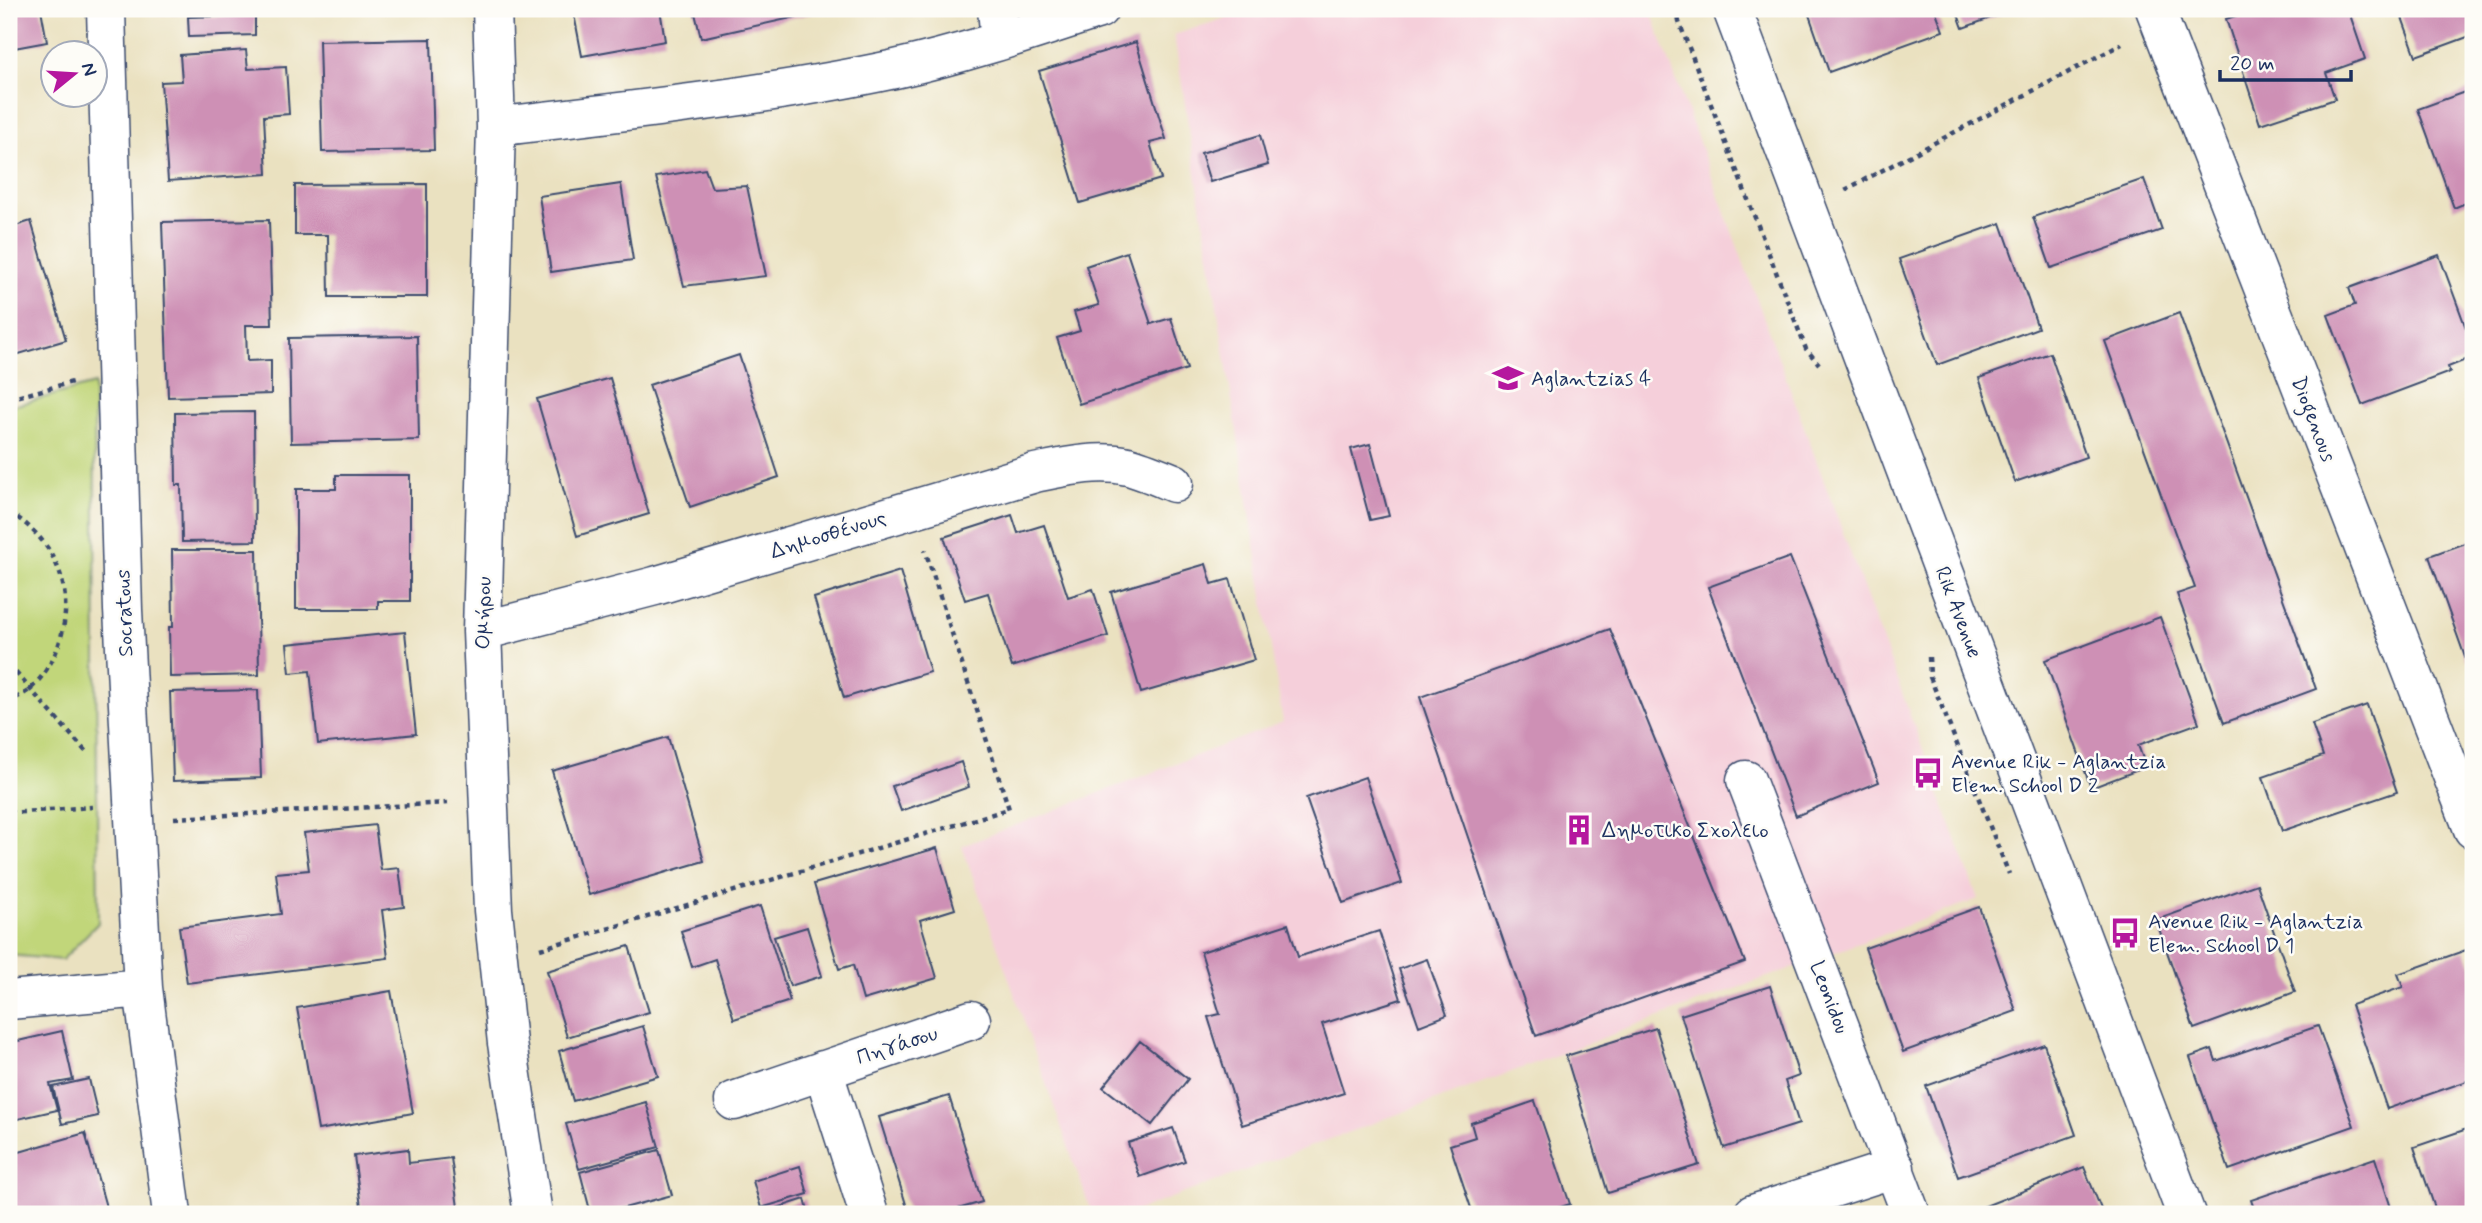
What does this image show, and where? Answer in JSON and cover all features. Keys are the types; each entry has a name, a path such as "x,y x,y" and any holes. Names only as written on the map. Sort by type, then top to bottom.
{"street":[{"name":"Socratous","path":"106,9 123,597 143,988 172,1214"},
{"name":"Ομήρου","path":"492,9 496,127 482,631 493,910 507,1043 533,1214"},
{"path":"496,127 727,98 896,68 999,25 1099,9"},
{"name":"Rik Avenue","path":"1732,9 2186,1214"},
{"name":"Diogenous","path":"2157,16 2473,829"},
{"name":"Δημοσθένους","path":"482,631 656,586 1035,473 1075,464 1106,463 1128,466 1174,483"},
{"name":"Leonidou","path":"1746,780 1911,1214"},
{"path":"9,1000 143,988"},
{"name":"Πηγάσου","path":"734,1101 971,1020"},
{"path":"823,1070 869,1214"},
{"path":"1753,1214 1895,1168"}],"path":[{"path":"1807,210 2157,16"},
{"path":"9,398 116,370"},
{"path":"498,962 1009,809 912,509"},
{"path":"9,512 38,534 57,563 66,597 64,631 51,663 29,690 9,702"},
{"path":"9,665 134,812"},
{"path":"9,813 488,802"}],"shaded area":[{"name":"Aglantzias 4","path":"1253,9 1650,9 1978,899 1128,1214 1092,1214 962,846 1283,722 1174,35"}],"green space":[{"path":"94,384 98,923 62,960 9,955 9,407"}],"building":[{"path":"9,9 41,9 46,38 38,38 38,44 9,49"},
{"path":"157,9 276,9 276,11 157,14"},
{"path":"573,9 660,9 665,41 582,56"},
{"path":"694,9 828,9 828,10 701,38"},
{"path":"1807,9 1935,9 1943,31 1829,72"},
{"path":"1956,9 2015,9 1963,28"},
{"path":"2257,9 2301,9 2303,13 2316,9 2348,9 2365,59 2326,73 2335,99 2260,124 2226,19"},
{"path":"2399,9 2473,9 2473,35 2416,56"},
{"path":"255,15 255,35 189,37 188,17"},
{"path":"431,39 434,150 322,152 319,41"},
{"path":"1136,42 1166,139 1150,143 1161,179 1080,203 1039,71"},
{"path":"246,50 248,69 286,67 289,114 264,116 267,174 168,181 161,82 182,81 180,55"},
{"path":"2473,89 2473,200 2454,208 2418,109"},
{"path":"1260,135 1268,165 1210,182 1201,153"},
{"path":"705,169 712,188 747,186 766,276 684,286 656,177"},
{"path":"2144,179 2162,230 2051,268 2033,217"},
{"path":"427,184 427,297 329,297 328,235 295,235 295,185"},
{"path":"621,184 633,260 551,272 539,196"},
{"path":"269,220 272,325 246,325 247,361 271,360 271,394 168,397 162,222"},
{"path":"31,221 66,340 9,357 9,228"},
{"path":"2001,223 2038,328 1937,365 1899,259"},
{"path":"1127,252 1151,324 1171,318 1187,369 1079,404 1057,338 1080,331 1074,312 1099,305 1086,266"},
{"path":"2439,255 2473,347 2473,357 2448,367 2450,372 2362,405 2328,315 2355,305 2349,288"},
{"path":"2179,313 2316,689 2224,723 2177,594 2195,588 2105,341"},
{"path":"417,336 419,440 291,443 289,338"},
{"path":"2050,353 2086,457 2015,482 1979,378"},
{"path":"739,355 779,477 690,507 649,385"},
{"path":"610,378 649,514 577,536 537,399"},
{"path":"254,412 255,541 182,542 181,485 176,485 175,413"},
{"path":"1370,444 1389,516 1370,520 1351,449"},
{"path":"336,475 410,475 410,601 378,601 378,609 296,609 296,489 336,489"},
{"path":"1012,515 1018,533 1044,525 1068,597 1093,589 1108,636 1012,667 988,593 965,600 944,537"},
{"path":"2473,540 2473,657 2466,660 2429,556"},
{"path":"172,550 257,550 259,675 170,677 169,627 173,627"},
{"path":"1790,557 1879,782 1796,816 1708,587"},
{"path":"1206,564 1212,584 1230,579 1254,660 1141,693 1111,592"},
{"path":"900,571 930,672 844,698 814,598"},
{"path":"2160,617 2199,723 2138,745 2146,767 2091,788 2045,660"},
{"name":"Δημοτικο Σχολειο","path":"1610,629 1745,962 1536,1036 1420,697"},
{"path":"405,632 416,734 318,744 310,671 290,673 287,644"},
{"path":"258,690 261,778 173,781 170,692"},
{"path":"2367,705 2397,792 2282,831 2263,777 2323,756 2312,724"},
{"path":"668,737 704,861 589,895 552,771"},
{"path":"961,762 969,787 901,811 892,786"},
{"path":"1365,777 1402,883 1343,903 1306,798"},
{"path":"375,825 381,870 399,868 404,907 382,910 388,958 187,983 179,927 281,914 276,873 309,870 304,833"},
{"path":"937,848 955,909 920,920 937,978 863,1000 853,965 839,969 814,884"},
{"path":"2257,884 2295,992 2194,1029 2156,920"},
{"path":"760,906 790,1001 734,1019 715,959 692,967 681,931"},
{"path":"1979,907 2016,1011 1903,1052 1865,948"},
{"path":"1288,924 1298,957 1379,931 1401,999 1322,1024 1344,1093 1242,1125 1208,1017 1220,1014 1201,952"},
{"path":"807,927 822,976 790,986 774,937"},
{"path":"629,946 649,1012 567,1037 547,971"},
{"path":"2466,950 2473,969 2473,1079 2387,1109 2351,1005 2403,987 2398,974"},
{"path":"1427,959 1447,1015 1419,1026 1399,969"},
{"path":"1770,986 1799,1076 1785,1081 1799,1124 1724,1148 1681,1015"},
{"path":"391,991 413,1113 318,1130 297,1008"},
{"path":"643,1026 658,1076 573,1101 559,1051"},
{"path":"2318,1026 2354,1126 2229,1170 2190,1057 2212,1049 2216,1061"},
{"path":"1656,1028 1699,1165 1608,1193 1566,1056"},
{"path":"62,1031 73,1080 50,1084 57,1110 9,1121 9,1043"},
{"path":"1140,1041 1188,1079 1152,1125 1103,1087"},
{"path":"2044,1044 2076,1135 1958,1177 1926,1086"},
{"path":"89,1079 98,1116 62,1124 53,1087"},
{"path":"949,1096 982,1202 951,1211 952,1214 909,1214 879,1117"},
{"path":"1535,1101 1570,1204 1539,1214 1473,1214 1450,1145 1475,1137 1471,1123"},
{"path":"646,1102 659,1147 579,1169 566,1124"},
{"path":"2473,1127 2473,1214 2437,1214 2414,1147"},
{"path":"1173,1128 1185,1161 1140,1177 1128,1143"},
{"path":"85,1133 108,1214 9,1214 9,1155"},
{"path":"408,1149 409,1163 451,1158 459,1214 362,1214 354,1156"},
{"path":"659,1150 672,1195 602,1214 591,1214 580,1172"},
{"path":"2375,1158 2393,1214 2256,1214 2251,1200"},
{"path":"800,1166 808,1194 761,1208 753,1181"},
{"path":"2084,1167 2103,1214 1983,1214 1980,1208"},
{"path":"805,1199 809,1214 758,1214"}],"place":[{"name":"Aglantzias 4","path":"1508,378"},
{"name":"Avenue Rik - Aglantzia Elem. School D 2","path":"1928,773"},
{"name":"Δημοτικο Σχολειο","path":"1579,830"},
{"name":"Avenue Rik - Aglantzia Elem. School D 1","path":"2125,933"}]}
